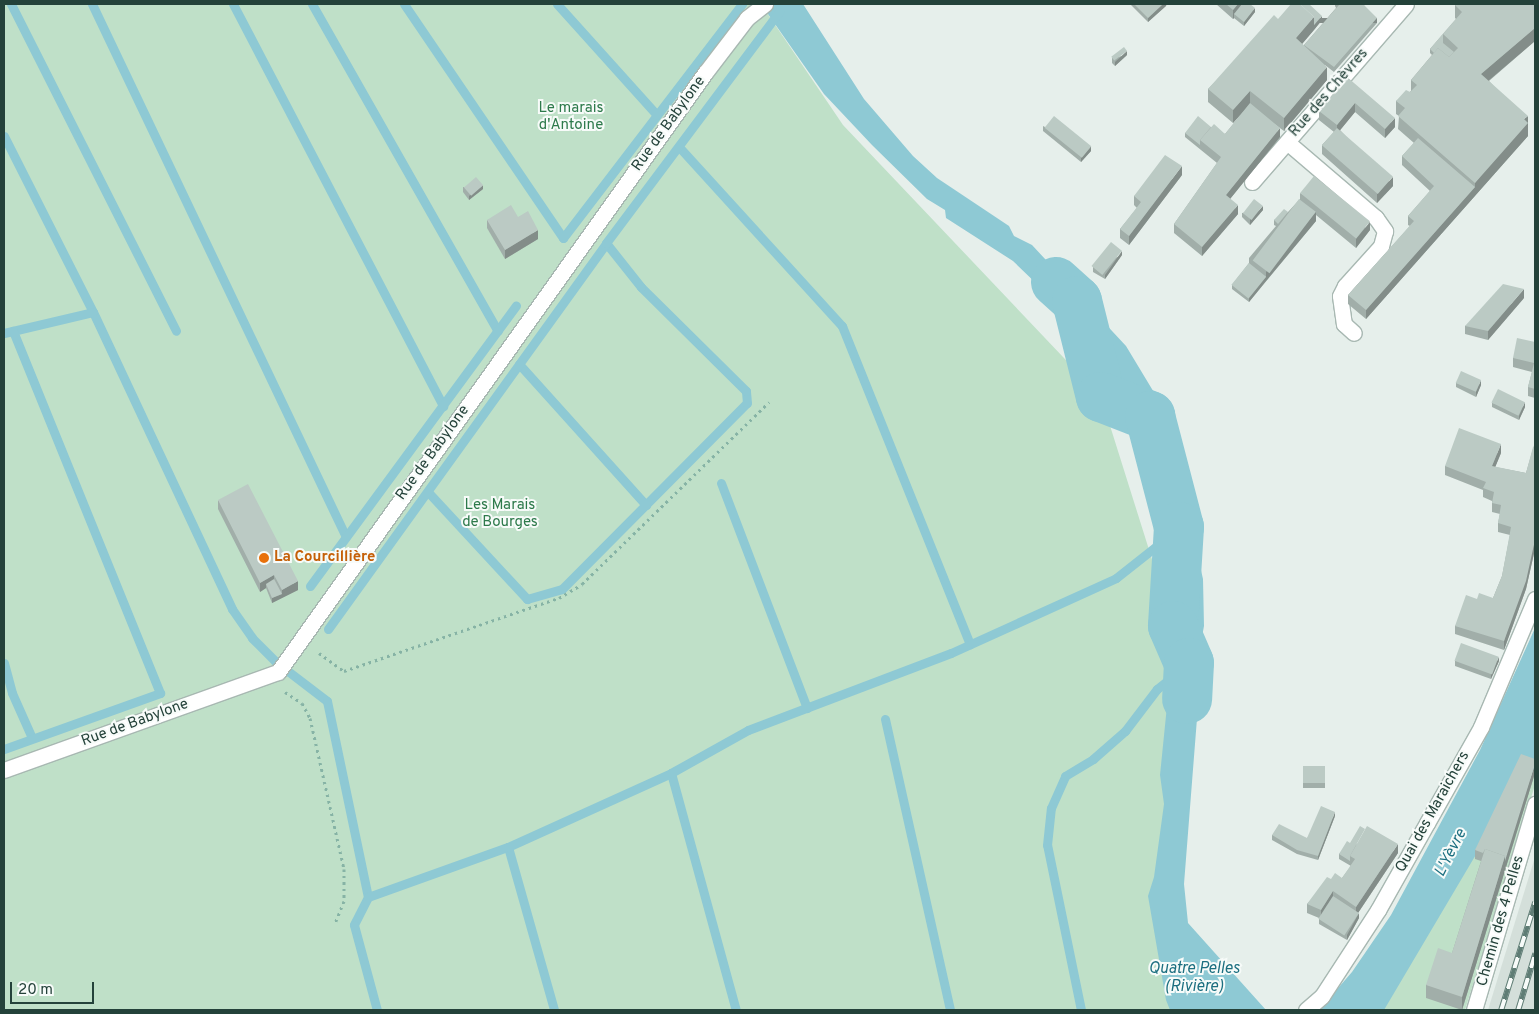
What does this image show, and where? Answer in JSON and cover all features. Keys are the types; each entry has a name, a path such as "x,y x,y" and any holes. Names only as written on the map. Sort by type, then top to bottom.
{"street":[{"name":"Rue de Babylone","path":"4,770 278,672 747,18 765,4"},
{"name":"Rue des Chèvres","path":"1252,182 1406,4"},
{"path":"1287,142 1376,218 1384,231 1381,246 1345,286 1340,296 1344,324 1354,333"},
{"name":"Quai des Maraichers","path":"1306,1010 1322,996 1378,910 1481,727 1535,599"},
{"name":"Chemin des 4 Pelles","path":"1474,1010 1535,804"}],"path":[{"path":"297,644 344,671 559,598 582,584 769,402"},
{"path":"263,678 302,703 310,718 344,869 344,901 335,923"}],"shaded area":[{"path":"1535,857 1535,1010 1488,1010"}],"green space":[{"name":"Les Marais de Bourges","path":"4,4 761,4 843,125 1101,397 1173,626 1167,940 1179,1010 4,1010"},
{"path":"1535,768 1535,785 1465,1010 1361,1010"}],"water":[{"name":"Quatre Pelles (Rivière)","path":"761,4 803,4 864,99 913,156 937,178 1009,226 1014,236 1032,245 1126,346 1164,409 1203,579 1204,626 1196,669 1199,693 1184,884 1188,923 1266,1010 1170,1010 1166,1000 1148,896 1154,877 1164,804 1160,775 1177,607 1147,471 1150,461 1139,421 1103,360 1041,288 1013,261 946,218 945,210 927,199 872,145 824,94"},
{"name":"L'Yèvre","path":"1535,628 1535,768 1484,841 1384,1010 1319,1010 1352,972 1391,915 1480,750"}],"building":[{"path":"1134,4 1163,4 1148,18"},
{"path":"1226,4 1238,4 1233,10"},
{"path":"1242,4 1250,4 1255,8 1244,22 1234,14"},
{"path":"1291,4 1300,4 1314,17 1296,38 1327,67 1284,118 1250,91 1233,110 1208,89 1274,15 1278,19"},
{"path":"1300,4 1309,4 1322,16 1314,25 1314,17"},
{"path":"1337,4 1363,4 1377,18 1334,67 1304,45 1339,5"},
{"path":"1455,4 1535,4 1535,28 1481,74 1528,116 1524,119 1528,123 1475,183 1398,116 1405,108 1396,101 1406,90 1410,92 1417,85 1411,80 1438,48 1449,57 1458,48 1443,34 1462,12"},
{"path":"1458,16 1443,34 1443,43 1454,52 1449,57 1438,48 1434,53 1430,49"},
{"path":"1124,47 1127,51 1114,61 1111,57"},
{"path":"1347,77 1395,118 1385,129 1355,103 1337,125 1319,111"},
{"path":"1250,103 1280,128 1226,195 1238,205 1202,247 1174,224 1221,157 1200,140 1214,124 1225,134"},
{"path":"1054,116 1091,146 1082,158 1045,128"},
{"path":"1198,116 1211,127 1200,140 1200,145 1185,133"},
{"path":"1337,128 1393,177 1378,194 1322,145"},
{"path":"1418,138 1475,187 1366,310 1348,295 1414,221 1408,216 1434,186 1402,156"},
{"path":"1165,155 1182,166 1129,236 1120,229 1141,202 1134,196"},
{"path":"1314,176 1370,221 1356,238 1300,193"},
{"path":"476,177 483,185 471,196 464,187"},
{"path":"1254,199 1263,206 1252,220 1243,213"},
{"path":"1299,199 1316,212 1269,273 1253,260"},
{"path":"511,205 518,217 528,211 538,230 505,250 487,220"},
{"path":"1284,209 1288,212 1278,224 1274,220"},
{"path":"1111,242 1122,251 1102,275 1091,266"},
{"path":"1249,263 1266,277 1248,299 1231,285"},
{"path":"1503,284 1524,289 1488,331 1465,326"},
{"path":"1517,338 1535,342 1535,389 1528,387 1534,363 1513,358"},
{"path":"1461,371 1481,380 1476,392 1456,383"},
{"path":"1498,389 1525,402 1518,416 1491,402"},
{"path":"1459,428 1501,444 1492,466 1526,473 1533,447 1535,448 1535,540 1526,581 1504,641 1455,626 1466,595 1477,599 1479,593 1493,598 1502,576 1511,527 1498,523 1501,505 1492,503 1494,492 1483,488 1486,482 1445,466"},
{"path":"248,484 298,581 282,590 274,575 260,583 218,500"},
{"path":"274,579 282,594 272,598 266,584"},
{"path":"1461,643 1499,657 1492,675 1455,661"},
{"path":"1521,754 1535,759 1535,764 1505,861 1505,856 1485,849 1483,853 1475,850"},
{"path":"1303,766 1325,766 1325,783 1303,783"},
{"path":"1321,806 1335,812 1318,856 1297,850 1272,835 1279,824 1307,838"},
{"path":"1360,826 1365,829 1350,856 1350,861 1339,854 1347,841 1350,843"},
{"path":"1367,826 1398,844 1356,907 1333,891 1321,910 1307,904 1327,877 1331,879 1335,873 1342,878 1355,859 1350,856"},
{"path":"1485,849 1505,856 1462,997 1426,985 1438,948 1452,953"},
{"path":"1333,896 1359,913 1344,936 1318,919"}],"waterway":[{"path":"11,4 176,331"},
{"path":"92,4 346,537"},
{"path":"233,4 443,406"},
{"path":"312,4 498,331"},
{"path":"404,4 563,238 742,4"},
{"path":"557,4 657,115"},
{"path":"328,629 606,243 779,12"},
{"path":"4,136 93,312 232,609 252,638 276,662 327,701 368,897 354,925 377,1010"},
{"path":"680,148 842,326 970,644"},
{"path":"428,492 527,599 562,589 747,403 746,391 641,287 606,243"},
{"path":"1056,282 1077,301 1101,397 1150,416 1179,527 1173,626 1189,663 1187,699"},
{"path":"310,586 516,306"},
{"path":"4,333 93,312"},
{"path":"4,749 160,693 13,331"},
{"path":"519,364 646,505"},
{"path":"721,483 807,708"},
{"path":"368,897 508,847 671,773 748,730 951,653 1116,578 1173,533"},
{"path":"4,663 12,693 32,738"},
{"path":"1081,1010 1047,845 1051,808 1065,776 1093,759 1125,731 1157,689 1179,671"},
{"path":"885,719 950,1010"},
{"path":"671,773 736,1010"},
{"path":"508,847 554,1010"}],"railway":[{"path":"1501,1010 1535,902"},
{"path":"1518,1010 1535,954"}],"place":[{"name":"La Courcillière","path":"264,558"}],"park label":[{"name":"Le marais d'Antoine","path":"571,116"}]}
